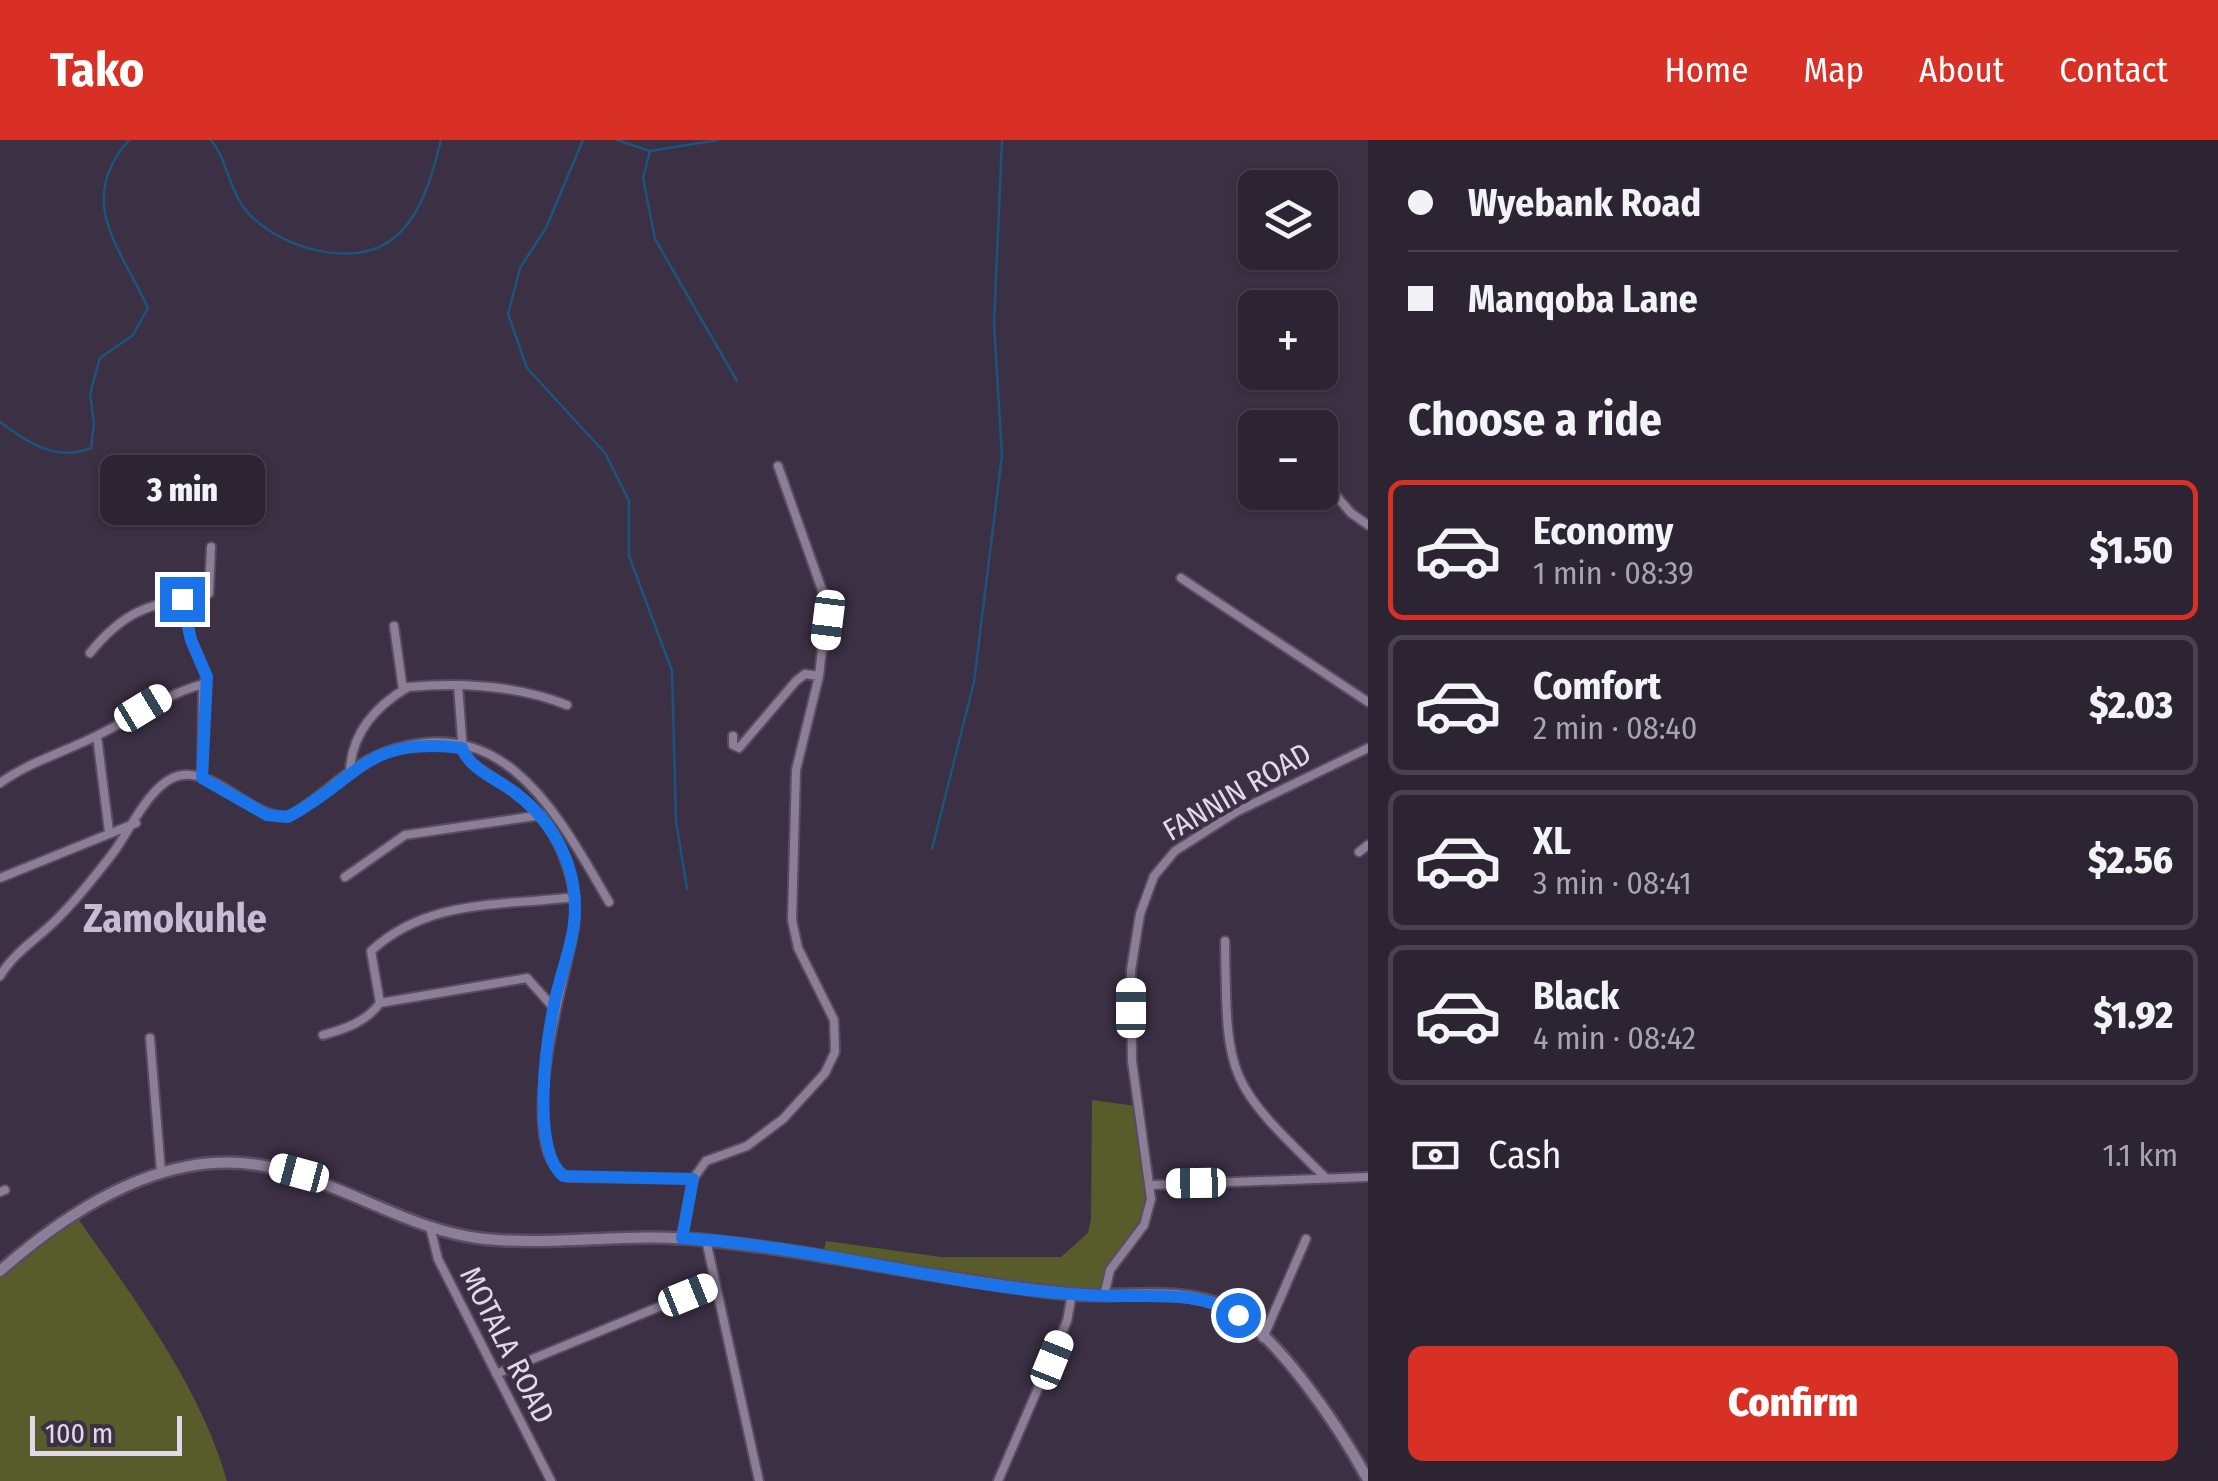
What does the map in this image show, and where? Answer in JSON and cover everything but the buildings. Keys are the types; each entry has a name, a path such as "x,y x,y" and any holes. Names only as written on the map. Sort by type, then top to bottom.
{"street":[{"path":"682,1238 693,1179 703,1164 747,1146 783,1119 825,1072 835,1052 834,1020 793,934 796,770 819,676 827,604 778,466"},
{"path":"1338,499 1368,525"},
{"path":"90,652 115,622 209,593 211,546"},
{"path":"1181,578 1368,702"},
{"path":"182,599 205,680 202,778"},
{"path":"394,626 403,690"},
{"path":"733,736 732,746 739,748 796,681 805,674 819,676"},
{"path":"0,783 22,767 97,736 166,695 205,680"},
{"path":"458,685 462,748 470,762 542,814 564,858 575,897 573,932 553,1007 544,1096 548,1146 556,1170 572,1178 693,1179"},
{"path":"350,770 352,749 361,728 403,690 458,685 535,694 567,705"},
{"path":"97,736 109,832"},
{"path":"0,976 12,958 86,888 163,784 184,775 202,778 267,815 288,817 350,770 376,756 417,745 462,748 512,769 544,795 609,902"},
{"name":"FANNIN ROAD","path":"1104,1296 1110,1270 1144,1225 1152,1184 1132,1061 1130,970 1140,914 1154,876 1175,850 1236,812 1368,748"},
{"path":"345,878 405,835 542,814"},
{"path":"0,878 136,822"},
{"path":"1359,852 1368,845"},
{"path":"380,1002 370,953 415,922 443,910 575,897"},
{"path":"1225,941 1226,1032 1233,1070 1254,1108 1326,1178"},
{"path":"322,1035 361,1022 380,1002 527,978 553,1007"},
{"path":"150,1038 161,1172"},
{"path":"0,1270 110,1194 161,1172 208,1163 261,1164 299,1173 430,1227 462,1236 512,1241 706,1240 1072,1294 1219,1304 1263,1338 1328,1414 1364,1463 1368,1480"},
{"path":"1152,1184 1368,1177"},
{"name":"MOTALA ROAD","path":"430,1227 438,1260 552,1481"},
{"path":"1263,1338 1306,1239"},
{"path":"706,1240 712,1285 759,1481"},
{"path":"496,1374 712,1285"},
{"path":"998,1481 1068,1322 1072,1294"}],"green space":[{"path":"1092,1100 1136,1106 1152,1190 1147,1215 1111,1274 1103,1297 822,1258 826,1241 941,1257 1061,1257 1088,1233 1091,1219"},
{"path":"76,1216 142,1310 182,1376 215,1445 227,1481 0,1481 0,1272"}],"waterway":[{"path":"0,422 43,448 66,453 91,448 94,423 90,394 100,358 133,335 148,308 115,244 104,204 105,183 113,162 129,140"},
{"path":"211,140 250,215 299,245 340,253 378,248 404,229 425,193 441,140"},
{"path":"583,140 546,228 520,268 508,314 527,368 605,453 629,501 629,556 672,671 676,821 687,889"},
{"path":"617,140 650,151 718,140"},
{"path":"932,849 974,682 1002,455 994,324 1002,140"},
{"path":"650,151 643,178 655,239 737,381"}],"district":[{"name":"Zamokuhle","path":"175,919"}],"route":[{"path":"182,599 191,640 207,677 202,778 267,815 288,817 350,770 376,756 437,744 462,748 470,762 542,814 564,858 575,897 573,932 553,1007 544,1096 552,1164 563,1176 693,1179 682,1238 1072,1294 1191,1299 1219,1304 1238,1315"}]}
